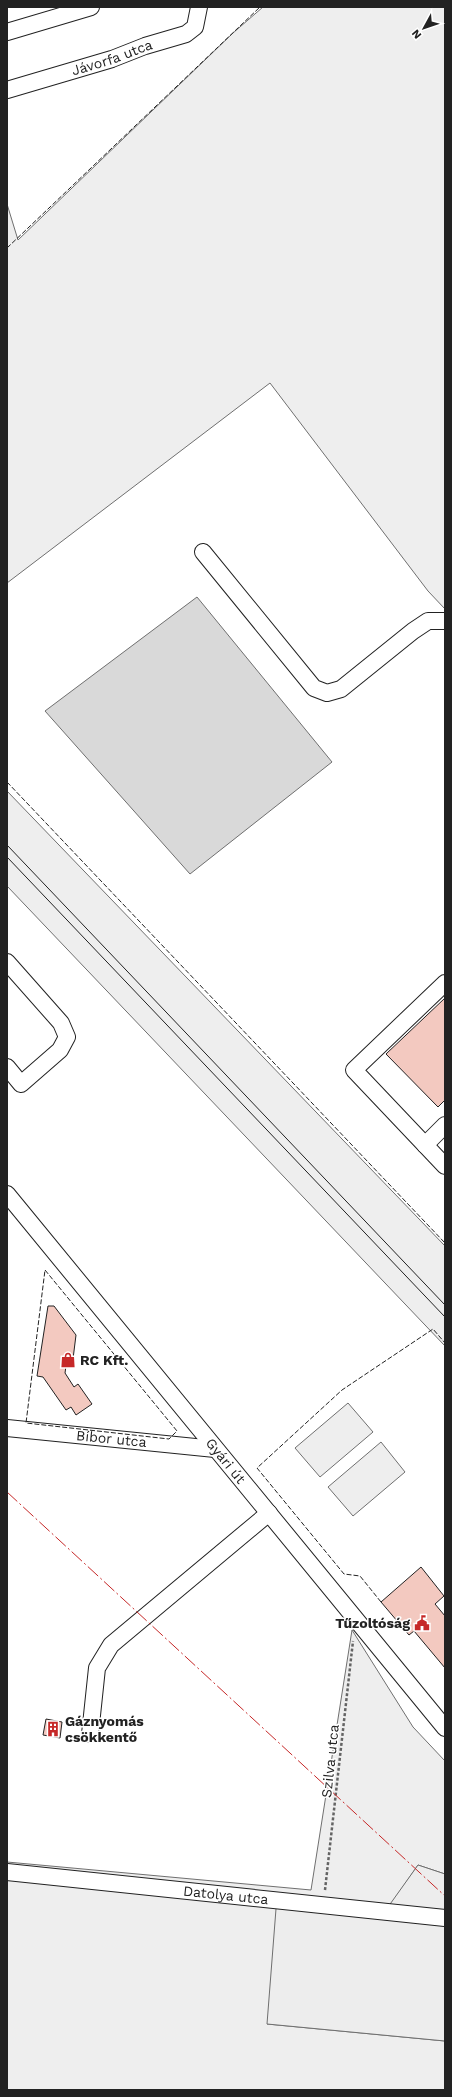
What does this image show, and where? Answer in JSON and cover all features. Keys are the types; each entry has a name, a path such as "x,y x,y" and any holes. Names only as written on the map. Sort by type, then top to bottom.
{"street":[{"path":"7,32 91,7"},
{"name":"Jávorfa utca","path":"7,90 112,59 145,46 186,34 195,27 199,7"},
{"path":"203,552 314,688 327,693 341,689 413,631 428,621 445,621"},
{"path":"7,962 61,1023 67,1037 60,1050 21,1084 7,1067"},
{"path":"445,983 354,1070 445,1166"},
{"path":"425,1145 445,1126"},
{"name":"Gyári út","path":"7,1194 445,1728"},
{"name":"Bíbor utca","path":"7,1428 215,1449"},
{"path":"90,1734 97,1668 111,1645 269,1513"},
{"name":"Datolya utca","path":"7,1872 324,1904 445,1918"}],"path":[{"name":"Szilva utca","path":"324,1904 356,1620"}],"shaded area":[{"path":"263,7 445,7 445,609 428,591 270,383 7,583 7,204 18,240 233,33"},
{"path":"197,597 332,762 190,874 45,711"},
{"path":"7,791 445,1246 445,1346 7,886"},
{"path":"348,1403 373,1432 320,1477 295,1448"},
{"path":"381,1442 405,1472 353,1516 328,1487"},
{"path":"352,1630 413,1727 445,1761 445,1874 418,1865 389,1907 267,2024 445,2041 445,2090 7,2090 7,1862 311,1890"},
{"path":"418,1865 445,1874 445,2041 267,2024 277,1896 388,1907"}],"building":[{"path":"445,998 445,1100 438,1107 386,1054"},
{"path":"48,1306 54,1306 76,1335 72,1367 66,1366 65,1373 74,1387 78,1384 92,1404 76,1415 71,1407 66,1410 43,1377 37,1376"},
{"name":"Tűzoltóság","path":"421,1567 444,1596 435,1604 445,1616 445,1668 414,1631 409,1635 381,1602"},
{"name":"Gáznyomás csökkentő","path":"46,1719 62,1722 60,1738 43,1735"}],"tram line":[{"path":"7,845 445,1305"},
{"path":"7,857 445,1317"}],"fence":[{"path":"7,248 260,7"},
{"path":"7,782 445,1243"},
{"path":"45,1270 177,1431 169,1439 26,1423 45,1270"},
{"path":"381,1602 360,1576 344,1574 257,1468 342,1390 433,1329 445,1343"}],"power":[{"path":"7,1492 445,1896"}],"place":[{"name":"RC Kft.","path":"68,1360"},
{"name":"Tűzoltóság","path":"422,1623"},
{"name":"Gáznyomás csökkentő","path":"53,1729"}]}
